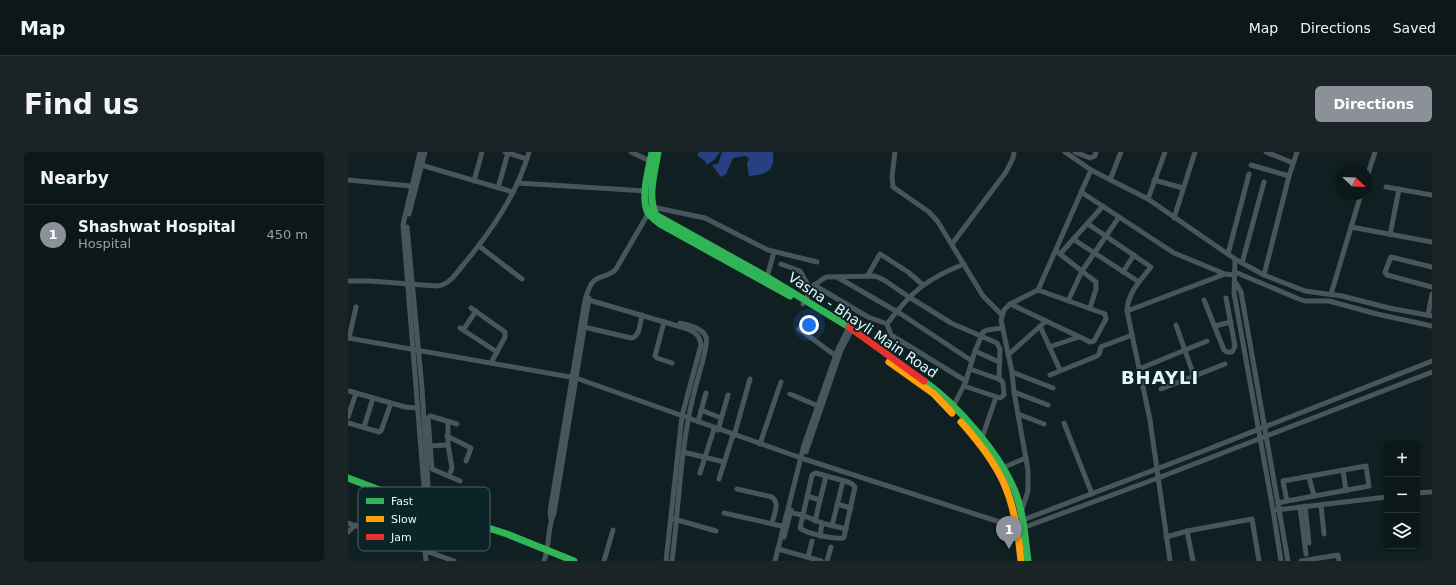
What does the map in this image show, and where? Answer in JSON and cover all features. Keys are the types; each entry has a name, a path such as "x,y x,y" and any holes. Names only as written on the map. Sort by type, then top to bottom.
{"main road":[{"path":"650,209 645,200 652,152"},
{"path":"650,209 658,152"},
{"name":"Vasna - Bhayli Main Road","path":"650,209 662,219 767,277 937,390 982,438 1002,468 1016,495 1021,529 1021,561"},
{"name":"Vasna - Bhayli Main Road","path":"650,209 653,218 660,224 804,302"},
{"name":"Vasna - Bhayli Main Road","path":"850,331 934,394 976,438 994,464 1020,518"},
{"path":"348,478 370,487"},
{"path":"348,482 362,487"},
{"path":"490,529 507,534 546,555 563,561"},
{"name":"Vasna - Bhayli Main Road","path":"1021,529 1028,561"},
{"path":"546,555 574,561"}],"street":[{"path":"414,185 420,152"},
{"path":"424,487 425,446 422,388 403,225 425,152"},
{"path":"474,180 482,152"},
{"path":"348,281 440,286 448,282 492,229 518,183 529,152"},
{"path":"631,152 650,161"},
{"path":"895,152 892,176 893,187 929,212 938,222 983,296 1002,315"},
{"path":"952,244 1006,172 1013,158 1014,152"},
{"path":"1075,152 1090,158 1095,156 1096,152"},
{"path":"1110,180 1121,152"},
{"path":"1148,199 1165,152"},
{"path":"1174,218 1196,152"},
{"path":"1266,152 1293,163"},
{"path":"1264,275 1289,176 1297,152"},
{"path":"1371,164 1375,152"},
{"path":"498,188 507,153 527,159"},
{"path":"1066,153 1091,170 1148,199 1235,259 1264,275 1305,291 1331,294 1389,308 1430,315 1432,294"},
{"path":"421,165 513,192"},
{"path":"1251,165 1289,176"},
{"path":"1020,518 1028,486 1028,470 1014,392 1012,372 1002,328 1002,315 1004,310 1010,304 1038,290 1058,252 1091,170"},
{"path":"1228,254 1249,174"},
{"path":"348,180 414,185"},
{"path":"1154,180 1183,188"},
{"path":"1242,263 1264,182"},
{"path":"518,183 646,191"},
{"path":"1386,187 1432,195"},
{"path":"1390,235 1399,189"},
{"path":"1081,192 1174,253 1225,274"},
{"path":"1331,294 1359,200"},
{"path":"1058,252 1088,224 1104,206"},
{"path":"546,555 551,519 554,513 585,300 592,282 597,278 607,276 616,269 650,209 705,218 774,252 817,262"},
{"path":"1068,301 1082,271 1119,217"},
{"path":"1088,224 1151,267 1130,296 1127,303 1127,311 1148,408 1158,468 1158,478 1170,561"},
{"path":"1351,227 1432,242"},
{"path":"1073,239 1139,282"},
{"path":"479,246 522,279"},
{"path":"767,277 774,252"},
{"path":"1058,252 1096,282 1097,285 1090,308"},
{"path":"868,275 880,254 908,272 923,285"},
{"path":"1123,272 1134,255"},
{"path":"1432,267 1392,257 1389,258 1386,272 1387,275 1432,287"},
{"path":"1235,259 1236,282 1234,293 1281,561"},
{"path":"781,264 800,271 811,290"},
{"path":"887,324 909,297 923,285 946,271 964,264"},
{"path":"1127,311 1225,274 1235,274 1299,300 1328,301 1432,326"},
{"path":"804,302 814,285 826,277 876,276 951,323 996,342 1000,349 998,379"},
{"path":"837,277 896,312 972,361"},
{"path":"1236,282 1241,292 1288,561"},
{"path":"409,284 417,408 425,446 432,469 460,481"},
{"path":"814,285 868,317 887,324 891,335 965,383 996,397 1002,398 1004,396 1003,383 998,379 970,369"},
{"path":"574,378 589,300 589,289"},
{"path":"1010,304 1092,342 1106,319 1105,314 1038,290"},
{"path":"1204,300 1224,350 1232,352 1235,346 1226,298"},
{"path":"589,300 642,315 699,335 701,345 685,417 674,519 672,561"},
{"path":"356,307 349,338 574,378 802,459 1021,529 1158,478 1432,372"},
{"path":"491,363 497,352 505,337 505,332 474,310 462,329 497,352"},
{"path":"632,312 687,325 702,332 706,336 707,341 706,350 685,417 683,452 674,519 666,561"},
{"path":"584,327 635,338 642,315"},
{"path":"1008,355 1046,321"},
{"path":"664,322 655,356 672,363"},
{"path":"1215,326 1231,322"},
{"path":"1176,325 1194,376"},
{"path":"1040,326 1060,370"},
{"path":"953,407 965,383 975,351 982,336 987,330 1002,328"},
{"path":"1233,330 1247,328"},
{"path":"799,329 836,356"},
{"path":"778,561 804,445 836,356 850,331"},
{"path":"802,459 841,350 850,331"},
{"path":"1050,374 1096,356 1099,354 1101,347 1132,335"},
{"path":"1050,347 1079,337"},
{"path":"1139,369 1207,341"},
{"path":"975,351 999,362"},
{"path":"1006,524 1092,494 1432,361"},
{"path":"1161,389 1224,364"},
{"path":"1012,372 1053,388"},
{"path":"719,479 734,435 750,379"},
{"path":"760,444 781,382"},
{"path":"349,391 405,407 417,408"},
{"path":"1014,392 1048,405"},
{"path":"348,417 356,393"},
{"path":"698,422 706,393"},
{"path":"790,394 818,406"},
{"path":"700,473 728,395"},
{"path":"982,438 996,397"},
{"path":"364,427 373,398"},
{"path":"348,423 379,432 381,431 391,403"},
{"path":"701,410 721,418"},
{"path":"1018,414 1044,424"},
{"path":"425,446 429,416 456,424"},
{"path":"448,422 448,445 452,468 449,476"},
{"path":"1064,423 1092,494"},
{"path":"448,436 471,448 466,461"},
{"path":"425,446 448,445"},
{"path":"683,452 724,462"},
{"path":"1002,468 1026,458"},
{"path":"1278,503 1369,486 1366,466 1283,481 1287,501"},
{"path":"1343,470 1346,491"},
{"path":"816,473 843,481 852,484 855,487 843,538 820,536 800,529 812,475 816,473"},
{"path":"815,521 826,476"},
{"path":"1310,477 1314,496"},
{"path":"832,526 843,481"},
{"path":"737,489 772,496 776,499 777,502 772,523"},
{"path":"1420,493 1432,492"},
{"path":"807,496 820,500"},
{"path":"1273,510 1384,497"},
{"path":"837,504 851,508"},
{"path":"1321,505 1324,534"},
{"path":"1302,507 1309,543"},
{"path":"1302,507 1306,554"},
{"path":"789,512 802,515 822,524 846,529"},
{"path":"724,513 785,527"},
{"path":"674,519 716,531"},
{"path":"1166,537 1186,531 1252,519 1259,561"},
{"path":"348,523 358,526"},
{"path":"820,536 822,524"},
{"path":"348,532 355,525"},
{"path":"606,561 613,530"},
{"path":"1186,531 1193,561"},
{"path":"808,557 812,541"},
{"path":"827,561 831,548"},
{"path":"780,549 821,561"},
{"path":"775,561 780,549"},
{"path":"425,551 426,561"},
{"path":"428,551 454,561"},
{"path":"1301,561 1338,555 1339,561"}],"water":[{"path":"699,152 720,152 714,160 707,165 705,161 697,155"},
{"path":"722,152 773,152 773,164 765,173 749,176 747,164 749,158 745,156 733,158 726,174 721,177 712,165 718,164"}],"traffic: fast":[{"path":"652,152 645,191 648,213 660,224 790,296"},
{"path":"658,152 652,192 653,208 656,215 767,277 849,327"},
{"path":"924,381 937,391 964,417 989,448 1009,479 1019,502 1028,561"},
{"path":"348,478 372,487"},
{"path":"490,529 574,561"}],"traffic: slow":[{"path":"889,362 934,394 952,413"},
{"path":"961,422 988,455 1005,486 1015,519 1021,561"}],"traffic: jam":[{"path":"849,327 924,381"}],"place":[{"name":"Shashwat Hospital","path":"1009,549"}],"district":[{"name":"BHAYLI","path":"1160,377"}]}
